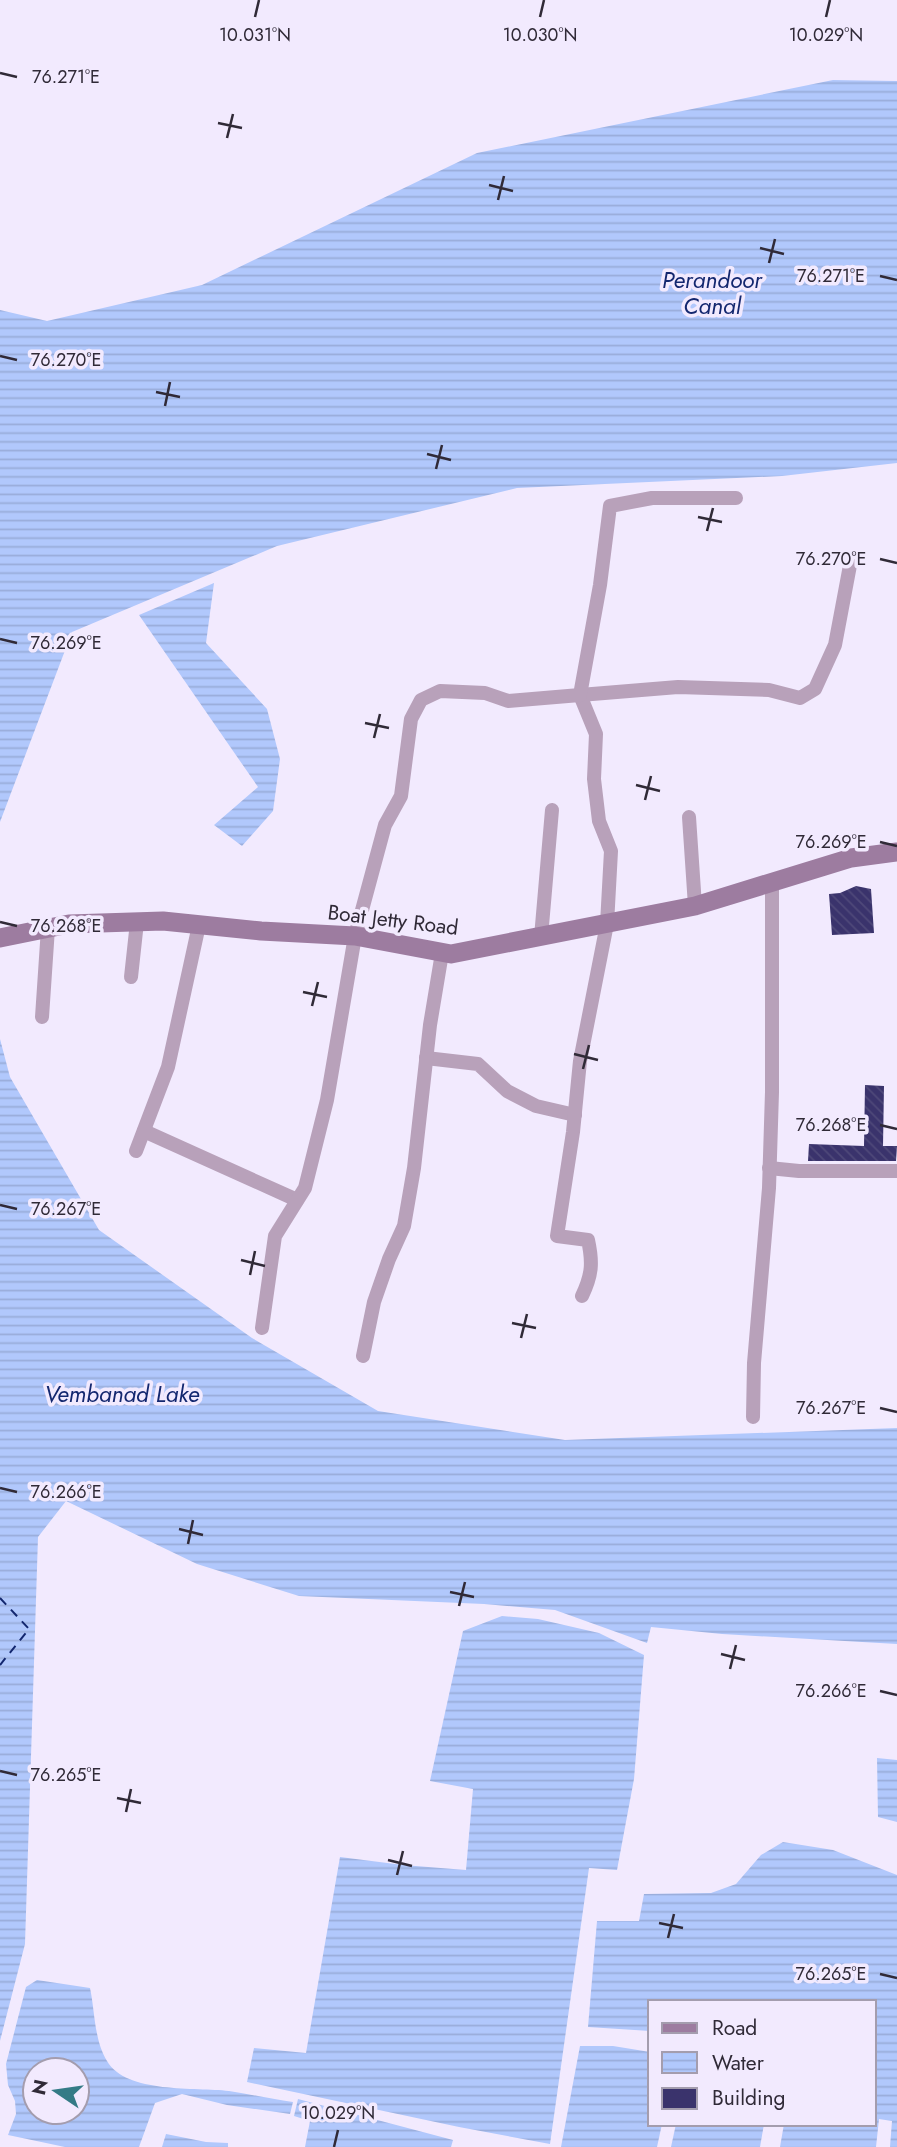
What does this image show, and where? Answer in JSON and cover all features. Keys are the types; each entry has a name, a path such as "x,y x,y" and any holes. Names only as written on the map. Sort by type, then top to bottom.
{"street":[{"path":"582,1296 590,1278 591,1257 587,1240 557,1236 580,1061 607,924 611,851 599,821 596,800 596,734 580,695 600,585 610,506 652,498 736,498"},
{"path":"262,1328 275,1236 305,1188 327,1100 355,936 385,825 401,796 411,719 421,700 440,691 485,693 508,701 678,687 769,690 800,698 815,689 835,645 850,560"},
{"path":"541,937 551,810"},
{"path":"689,817 695,906"},
{"name":"Boat Jetty Road","path":"0,938 69,924 163,921 355,936 451,954 695,906 850,858 897,852"},
{"path":"753,1417 754,1363 772,1092 772,882"},
{"path":"131,976 137,922"},
{"path":"136,1151 168,1066 199,925"},
{"path":"42,1017 48,928"},
{"path":"363,1356 374,1302 404,1226 442,953"},
{"path":"426,1058 478,1064 507,1091 536,1105 575,1115"},
{"path":"144,1131 297,1199"},
{"path":"769,1168 799,1171 897,1171"}],"water":[{"name":"Perandoor Canal","path":"833,80 897,81 897,463 782,476 517,488 277,546 72,632 0,822 0,310 47,321 202,285 477,153"},
{"path":"214,583 206,643 267,709 280,759 273,811 242,846 214,825 258,787 139,615"},
{"name":"Vembanad Lake","path":"0,1039 10,1077 99,1230 252,1338 378,1411 565,1440 897,1428 897,1644 651,1627 647,1643 555,1610 484,1604 299,1596 197,1564 66,1501 38,1537 25,1944 0,2041"},
{"path":"502,1616 538,1619 599,1633 644,1655 634,1779 617,1870 589,1868 550,2144 247,2082 254,2048 306,2053 340,1857 466,1870 473,1789 430,1781 463,1631"},
{"path":"877,1758 897,1760 897,1822 878,1817"},
{"path":"783,1842 833,1850 897,1875 897,2147 890,2147 892,2121 879,2119 876,2147 780,2147 784,2126 876,2126 876,2000 648,2000 648,2031 588,2027 597,1921 639,1921 644,1894 711,1893 736,1884 761,1855"},
{"path":"37,1980 90,1988 97,2035 103,2053 116,2072 129,2079 163,2087 229,2091 293,2102 290,2114 227,2105 182,2094 155,2103 139,2147 65,2147 8,2135 16,2114 15,2101 8,2085 6,2064 26,1987"},
{"path":"580,2046 613,2046 648,2052 648,2126 662,2126 657,2147 561,2147"},
{"path":"298,2099 453,2140 451,2147 305,2147 310,2121 294,2116"},
{"path":"676,2126 764,2126 760,2147 671,2147"},
{"path":"166,2134 206,2142 228,2143 228,2147 162,2147"}],"building":[{"path":"856,886 871,889 874,933 832,935 829,894 840,893"},
{"path":"865,1085 884,1086 883,1146 897,1146 896,1161 808,1161 809,1144 864,1146"}],"ferry route":[{"path":"0,1598 29,1629 0,1665"}]}
